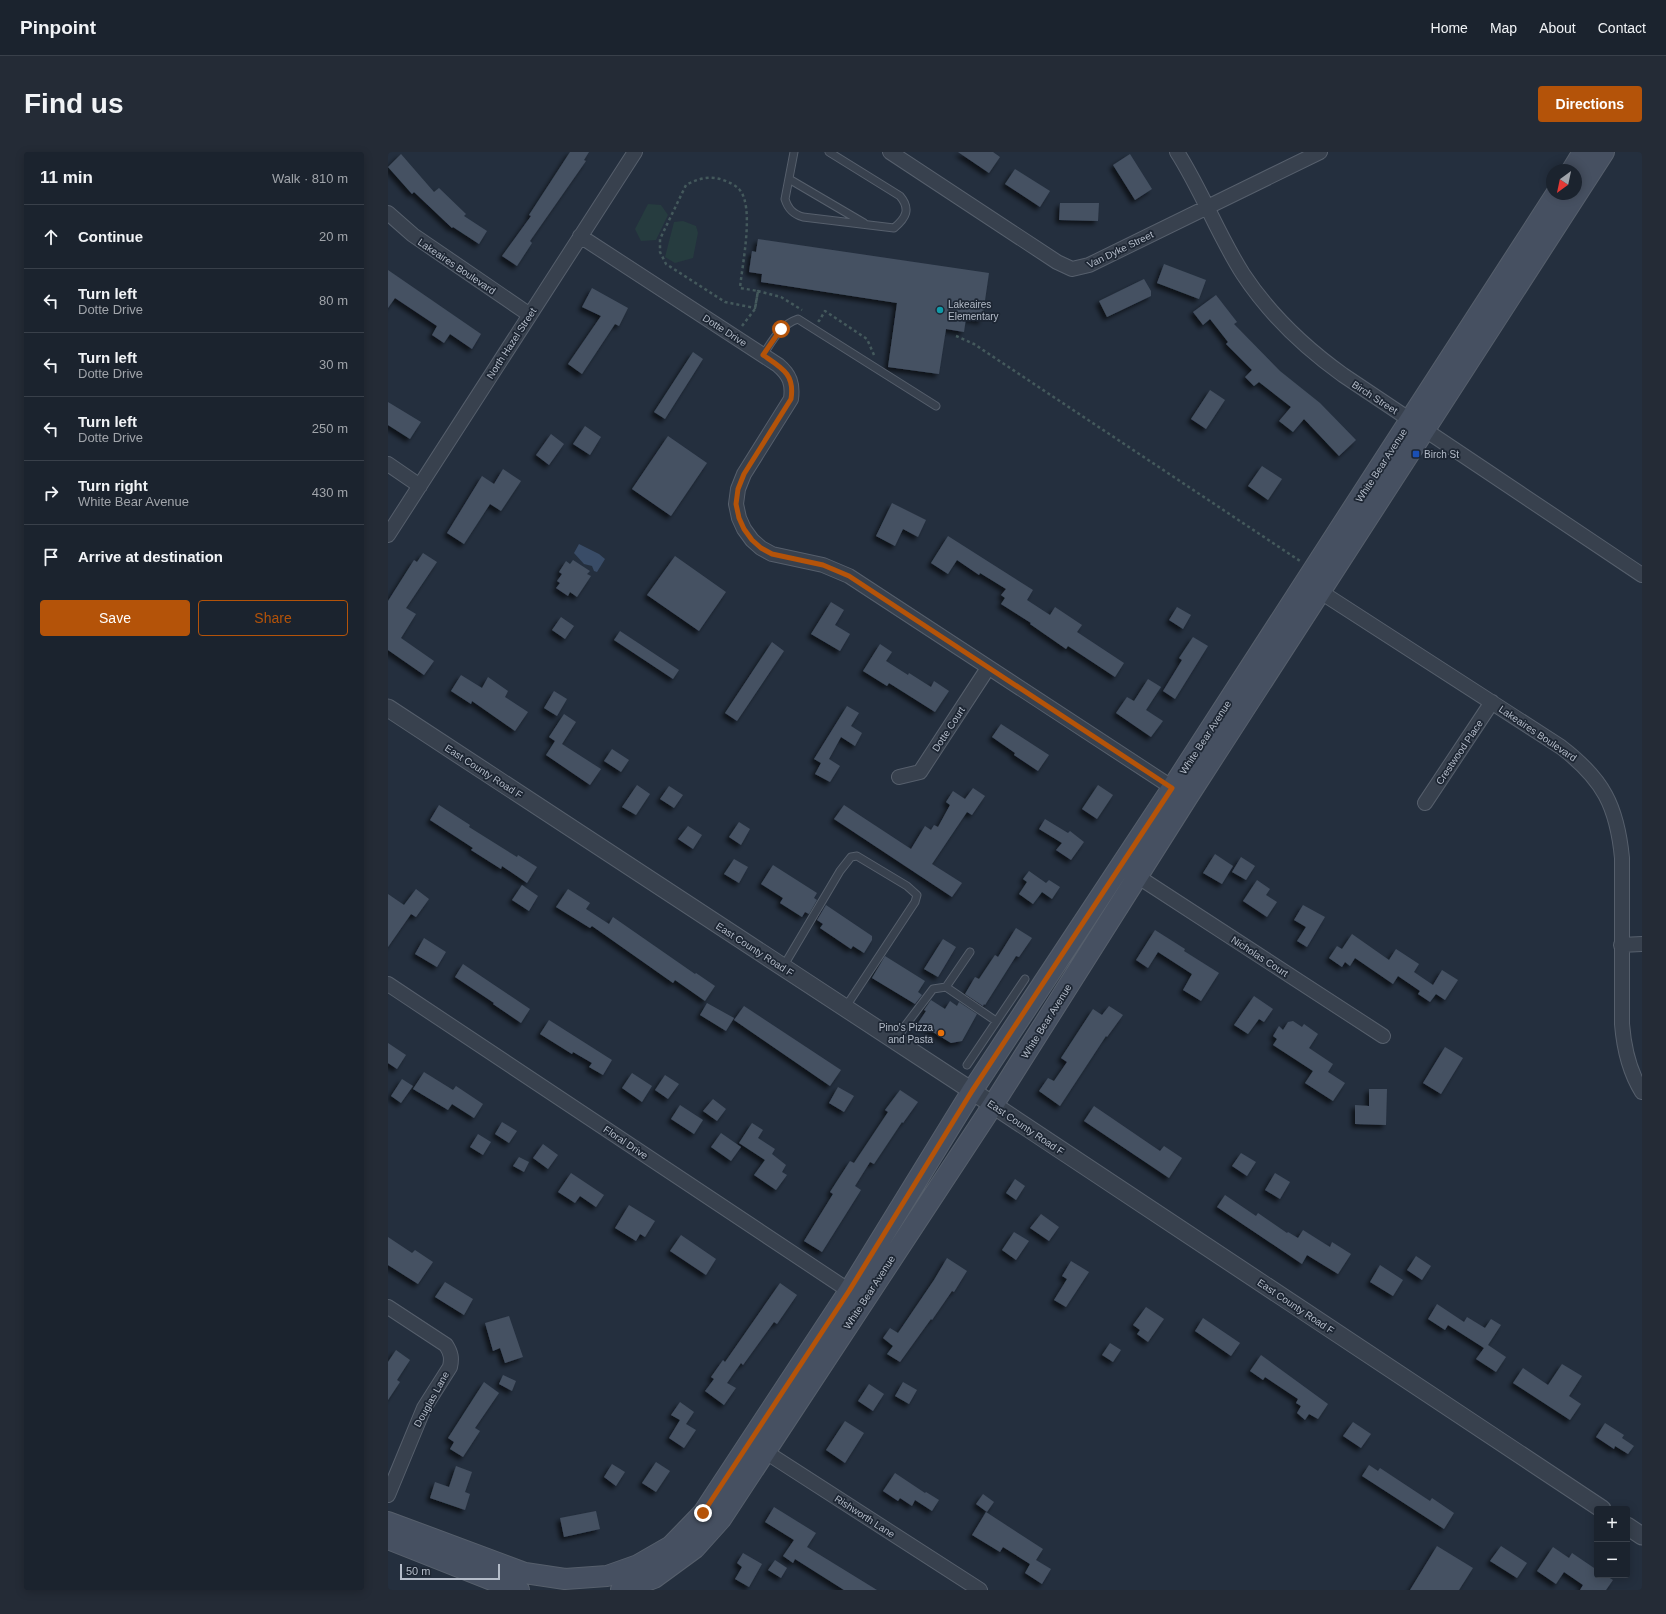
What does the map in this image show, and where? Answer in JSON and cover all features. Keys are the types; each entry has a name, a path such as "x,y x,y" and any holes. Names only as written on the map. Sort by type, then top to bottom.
{"main road":[{"path":"1576,164 1583,152"},
{"name":"White Bear Avenue","path":"856,1296 972,1091 1180,793 1313,581 1604,152"},
{"name":"White Bear Avenue","path":"1418,425 1552,200"},
{"name":"White Bear Avenue","path":"620,1590 654,1578 695,1548 721,1519 758,1447 856,1296 993,1105 1137,876 1180,793"},
{"name":"White Bear Avenue","path":"388,1522 525,1573 565,1579 606,1576 638,1565 670,1546 703,1513 758,1447"},
{"path":"388,1539 519,1590"}],"street":[{"name":"North Hazel Street","path":"388,535 635,152"},
{"name":"Van Dyke Street","path":"890,152 1057,262 1072,269 1089,265 1320,152"},
{"name":"Birch Street","path":"1177,152 1192,176 1227,246 1243,274 1263,302 1288,330 1314,354 1343,375 1642,575"},
{"name":"Lakeaires Boulevard","path":"388,213 413,235 447,260 530,315"},
{"name":"Dotte Drive","path":"580,236 763,355 786,372 791,380 793,390 791,399 744,474 738,489 736,504 739,518 744,529 752,540 761,548 772,554 823,565 849,576 1180,793"},
{"path":"388,464 420,486"},
{"name":"Lakeaires Boulevard","path":"1313,581 1579,760 1594,776 1605,792 1615,815 1620,834 1622,858 1622,1024 1624,1044 1627,1060 1635,1081 1642,1092"},
{"name":"Dotte Court","path":"899,777 920,772 988,668"},
{"name":"Crestwood Place","path":"1426,802 1492,702"},
{"name":"East County Road F","path":"388,708 972,1091 1597,1506"},
{"name":"Nicholas Court","path":"1137,876 1382,1036"},
{"path":"1622,945 1642,944"},
{"name":"Floral Drive","path":"388,984 856,1296"},
{"name":"Douglas Lane","path":"388,1307 446,1345 450,1353 451,1360 450,1367 424,1408 388,1495"},
{"name":"Rishworth Lane","path":"758,1447 980,1590"},
{"path":"1630,1528 1642,1536"}],"lane":[{"path":"794,152 785,199 787,206 794,214 803,218 894,228 902,221 906,212 905,203 900,196 829,152"},
{"path":"789,179 867,225"},
{"path":"763,355 781,329 787,323 798,319 936,406"},
{"path":"782,967 840,871 851,857 857,856 907,886 917,895 915,902 845,1008"},
{"path":"946,987 970,952"},
{"path":"968,1065 1025,979"},
{"path":"896,1041 905,1026 933,989 946,987 996,1021"}],"path":[{"path":"758,291 755,308 725,302 666,264 660,252 660,239 686,186 694,181 704,178 717,178 729,182 739,189 745,200 748,214 740,288 758,291 781,297 806,313"},
{"path":"735,337 755,309 758,291"},
{"path":"813,317 819,321 825,311 867,339 876,360"},
{"path":"956,336 974,344 1313,581"}],"green space":[{"path":"648,204 661,205 668,215 656,240 641,241 635,229"},
{"path":"683,221 696,226 698,233 693,258 675,263 665,257 674,222"}],"water":[{"path":"579,544 599,554 605,559 597,572 594,571 592,566 584,564 574,553"}],"building":[{"path":"570,152 589,152 584,160 586,161 530,241 532,243 517,266 502,256 531,216 529,215"},
{"path":"958,152 993,152 1000,157 989,173"},
{"path":"401,154 434,192 439,188 466,214 464,216 487,231 479,244 453,227 452,228 414,192 412,194 388,167"},
{"path":"1130,154 1152,189 1135,200 1113,165"},
{"path":"1015,169 1050,191 1040,207 1005,184"},
{"path":"1060,203 1099,203 1098,221 1059,220"},
{"name":"Lakeaires Elementary","path":"758,239 989,273 982,321 966,318 964,332 946,329 939,374 888,367 897,303 761,282 762,274 749,272 752,251 756,252"},
{"path":"1164,264 1206,280 1199,299 1157,283"},
{"path":"388,270 481,334 472,349 450,334 444,343 432,335 437,326 395,298 388,308"},
{"path":"1144,279 1151,291 1151,296 1107,317 1099,301"},
{"path":"592,288 628,308 619,326 615,324 582,374 568,364 601,316 582,307"},
{"path":"1216,295 1237,322 1234,324 1280,371 1320,403 1356,440 1339,456 1304,419 1293,432 1279,421 1291,407 1259,382 1254,386 1245,377 1252,370 1226,344 1228,342 1210,319 1203,325 1193,312"},
{"path":"693,352 703,359 665,419 654,412"},
{"path":"1210,390 1225,400 1206,429 1191,419"},
{"path":"388,402 421,422 410,439 388,425"},
{"path":"585,426 601,437 590,455 573,444"},
{"path":"551,434 564,444 549,465 536,455"},
{"path":"668,436 707,463 671,516 632,489"},
{"path":"1262,466 1282,479 1268,500 1248,486"},
{"path":"503,469 521,481 501,511 490,504 464,544 447,533 482,476 494,484"},
{"path":"892,503 926,520 918,537 903,529 895,546 876,536"},
{"path":"948,536 1033,590 1027,600 1050,615 1055,607 1082,625 1077,632 1124,663 1115,677 1068,646 1066,649 1030,624 1031,623 1001,604 1005,598 1001,595 1006,589 980,573 979,575 957,560 948,574 931,563"},
{"path":"423,553 437,562 406,608 416,614 401,638 434,661 424,675 388,650 388,601 414,560 417,562"},
{"path":"675,556 726,592 699,631 647,595"},
{"path":"573,560 590,571 587,574 591,576 577,597 570,592 568,596 556,588 560,583 557,581 562,574 559,572 566,561 570,564"},
{"path":"831,602 844,610 835,625 850,634 840,651 811,634"},
{"path":"1177,607 1191,615 1183,629 1169,620"},
{"path":"561,617 574,626 565,639 552,630"},
{"path":"620,631 679,670 673,679 614,640"},
{"path":"1193,637 1208,646 1175,699 1163,691 1182,660 1179,658"},
{"path":"772,642 784,651 737,721 725,713"},
{"path":"880,644 892,652 886,661 931,687 934,681 949,691 935,712 889,683 887,686 863,671"},
{"path":"461,675 482,688 488,677 508,691 505,697 528,712 515,731 472,701 471,704 451,691"},
{"path":"1148,679 1161,687 1146,710 1163,721 1151,737 1116,713 1127,697 1134,701"},
{"path":"554,691 567,699 557,716 544,708"},
{"path":"847,706 859,713 851,726 862,733 855,746 841,737 829,759 840,766 830,782 815,774 821,763 814,759"},
{"path":"564,714 576,722 562,744 601,769 590,785 546,755 555,741 549,737"},
{"path":"1001,724 1049,755 1038,771 1014,755 1015,753 992,737"},
{"path":"612,749 629,760 621,772 604,761"},
{"path":"637,785 650,794 636,815 622,807"},
{"path":"1098,785 1113,795 1097,819 1082,809"},
{"path":"669,786 683,795 674,808 660,799"},
{"path":"973,788 985,796 972,815 967,812 932,864 962,883 952,897 834,819 844,805 911,849 925,826 931,830 934,825 938,827 950,805 946,802 953,791 965,799"},
{"path":"439,805 470,825 469,827 517,857 518,855 537,867 527,883 502,866 501,869 471,850 473,848 430,820"},
{"path":"1045,819 1068,833 1070,831 1084,842 1071,860 1056,850 1062,843 1039,829"},
{"path":"739,822 750,829 741,845 729,837"},
{"path":"688,826 702,835 693,849 678,839"},
{"path":"1215,854 1233,866 1222,884 1203,873"},
{"path":"1241,857 1255,866 1246,880 1232,872"},
{"path":"734,859 748,867 739,883 724,874"},
{"path":"773,865 817,893 814,898 817,900 809,914 805,912 802,917 780,903 783,898 761,884"},
{"path":"1029,871 1046,883 1049,880 1060,887 1052,899 1042,892 1033,904 1019,894 1027,882 1023,879"},
{"path":"1257,880 1270,889 1266,895 1277,902 1267,917 1243,901"},
{"path":"522,885 538,896 529,911 512,900"},
{"path":"416,889 429,899 416,917 411,914 388,947 388,894 404,905"},
{"path":"568,889 590,903 586,909 609,924 613,917 695,974 696,973 715,986 705,1001 675,980 673,983 592,926 590,928 556,907"},
{"path":"826,905 872,936 872,940 864,953 853,946 851,949 820,928 823,924 817,920"},
{"path":"1303,905 1325,917 1307,947 1297,941 1306,927 1294,920"},
{"path":"1016,928 1032,938 1019,957 1016,956 983,1006 965,994 975,977 979,979 995,955 998,957"},
{"path":"1155,930 1185,949 1184,951 1219,973 1201,1001 1183,990 1192,974 1158,952 1148,968 1136,960"},
{"path":"1352,934 1389,960 1396,949 1419,964 1414,972 1433,985 1442,970 1458,980 1445,1000 1436,994 1430,1002 1418,994 1420,991 1398,976 1393,984 1355,958 1350,966 1345,962 1342,967 1329,958 1337,946 1342,949"},
{"path":"424,938 446,952 437,967 415,954"},
{"path":"943,939 956,947 938,977 924,969"},
{"path":"885,956 925,981 918,992 922,995 915,1004 872,978"},
{"path":"463,964 530,1009 521,1023 455,977"},
{"path":"1254,996 1273,1009 1264,1022 1259,1019 1248,1034 1234,1025"},
{"path":"931,1000 945,1009 950,1001 957,1006 959,1002 977,1014 962,1041 951,1043 918,1023"},
{"path":"707,1003 734,1018 726,1031 700,1015"},
{"path":"744,1006 841,1070 830,1086 734,1020"},
{"path":"1109,1006 1123,1015 1107,1037 1106,1036 1060,1106 1039,1091 1048,1078 1054,1081 1067,1062 1061,1058 1093,1009 1102,1015"},
{"path":"549,1020 612,1060 603,1075 589,1067 592,1063 573,1052 572,1054 540,1034"},
{"path":"1293,1021 1302,1027 1304,1024 1318,1034 1309,1048 1333,1064 1328,1072 1345,1083 1333,1101 1305,1083 1313,1071 1273,1045 1277,1039 1273,1036 1279,1026 1283,1030 1288,1022"},
{"path":"388,1043 406,1055 397,1069 388,1063"},
{"path":"1445,1047 1463,1058 1441,1094 1423,1083"},
{"path":"424,1072 453,1090 456,1086 483,1104 474,1118 452,1104 448,1110 413,1089"},
{"path":"632,1073 652,1086 642,1102 622,1088"},
{"path":"665,1075 679,1084 668,1099 655,1090"},
{"path":"402,1079 413,1086 401,1103 391,1096"},
{"path":"838,1087 854,1096 844,1112 829,1103"},
{"path":"1369,1089 1387,1089 1386,1125 1355,1124 1355,1105 1369,1106"},
{"path":"900,1090 918,1102 903,1123 902,1122 874,1164 870,1162 855,1186 861,1190 822,1252 804,1241 833,1194 830,1192 850,1161 854,1163 888,1112 885,1110"},
{"path":"713,1099 726,1109 717,1121 703,1111"},
{"path":"680,1105 703,1120 694,1134 671,1119"},
{"path":"1094,1106 1160,1151 1164,1146 1182,1158 1169,1178 1084,1121"},
{"path":"502,1122 517,1131 509,1143 495,1134"},
{"path":"752,1123 763,1130 758,1138 775,1149 772,1154 786,1165 782,1172 787,1175 776,1190 754,1175 765,1160 739,1143"},
{"path":"721,1133 741,1147 731,1161 711,1147"},
{"path":"478,1134 491,1142 483,1155 470,1147"},
{"path":"543,1144 558,1155 548,1169 533,1158"},
{"path":"1241,1153 1256,1162 1247,1176 1232,1166"},
{"path":"519,1157 529,1162 524,1172 513,1166"},
{"path":"571,1173 604,1195 596,1207 580,1196 575,1203 558,1192"},
{"path":"1275,1173 1290,1182 1280,1199 1265,1190"},
{"path":"1015,1179 1025,1186 1016,1200 1006,1193"},
{"path":"1225,1195 1256,1216 1258,1213 1287,1233 1288,1232 1298,1238 1303,1230 1330,1247 1332,1242 1351,1254 1338,1274 1307,1255 1302,1264 1217,1207"},
{"path":"629,1205 655,1221 645,1237 640,1234 636,1241 615,1228"},
{"path":"1041,1214 1059,1227 1049,1241 1030,1228"},
{"path":"1014,1232 1029,1241 1016,1260 1002,1250"},
{"path":"681,1235 716,1259 706,1275 670,1251"},
{"path":"388,1237 412,1253 415,1250 433,1262 418,1284 388,1265"},
{"path":"1416,1256 1431,1266 1422,1280 1407,1270"},
{"path":"947,1258 967,1271 954,1292 952,1291 900,1362 887,1354 893,1346 883,1338 890,1328 898,1333"},
{"path":"1071,1261 1089,1272 1066,1307 1054,1300 1067,1279 1062,1276"},
{"path":"1380,1265 1403,1280 1393,1296 1370,1282"},
{"path":"445,1282 473,1299 464,1315 435,1297"},
{"path":"780,1283 797,1295 777,1324 774,1322 743,1365 741,1363 727,1383 736,1388 724,1405 705,1391 714,1379 711,1377 723,1360 725,1362"},
{"path":"1437,1304 1464,1322 1467,1317 1485,1328 1491,1319 1501,1325 1488,1345 1506,1357 1496,1372 1476,1359 1484,1348 1448,1325 1445,1330 1428,1319"},
{"path":"1146,1307 1164,1319 1148,1342 1137,1334 1140,1330 1133,1325"},
{"path":"509,1316 523,1357 505,1363 500,1348 493,1351 485,1323"},
{"path":"1203,1318 1240,1343 1231,1356 1195,1331"},
{"path":"1110,1343 1121,1350 1113,1362 1102,1355"},
{"path":"396,1350 410,1360 397,1380 400,1382 388,1400 388,1362"},
{"path":"1261,1355 1328,1404 1318,1419 1309,1414 1305,1420 1297,1413 1301,1406 1296,1403 1298,1399 1265,1377 1263,1380 1250,1371"},
{"path":"1562,1364 1582,1376 1569,1396 1581,1404 1570,1420 1513,1383 1523,1368 1548,1385"},
{"path":"503,1375 516,1381 512,1391 499,1384"},
{"path":"484,1382 499,1393 475,1428 480,1431 463,1457 450,1449 454,1442 448,1438"},
{"path":"903,1382 917,1390 909,1404 895,1396"},
{"path":"869,1384 884,1394 873,1411 858,1401"},
{"path":"680,1402 694,1412 686,1424 696,1430 684,1448 669,1438 680,1420 671,1415"},
{"path":"845,1421 864,1433 845,1463 826,1450"},
{"path":"1353,1422 1371,1434 1361,1448 1343,1436"},
{"path":"1605,1423 1624,1435 1622,1438 1634,1446 1628,1454 1615,1446 1614,1449 1596,1437"},
{"path":"656,1462 670,1471 656,1492 642,1483"},
{"path":"612,1464 625,1472 616,1486 604,1477"},
{"path":"1369,1465 1378,1471 1380,1468 1430,1501 1432,1498 1454,1513 1444,1529 1362,1476"},
{"path":"456,1466 472,1472 465,1492 470,1494 465,1510 430,1498 435,1482 449,1487"},
{"path":"895,1473 925,1493 926,1492 939,1500 932,1511 915,1500 912,1506 900,1498 898,1501 883,1491"},
{"path":"983,1494 994,1502 987,1512 976,1504"},
{"path":"774,1507 816,1533 807,1547 877,1590 844,1590 795,1559 793,1563 783,1556 794,1540 765,1522"},
{"path":"596,1511 600,1529 564,1537 560,1518"},
{"path":"986,1512 1043,1549 1036,1560 1051,1569 1042,1584 1025,1573 1030,1564 1003,1547 1000,1552 972,1535"},
{"path":"1437,1546 1473,1568 1459,1590 1410,1590"},
{"path":"1501,1546 1527,1563 1517,1578 1490,1561"},
{"path":"1553,1547 1569,1558 1572,1553 1594,1568 1594,1578 1610,1578 1613,1580 1606,1590 1580,1590 1583,1585 1564,1572 1556,1584 1537,1571"},
{"path":"743,1553 762,1564 749,1587 735,1579 742,1567 737,1563"},
{"path":"775,1560 787,1568 781,1578 768,1570"}],"place":[{"name":"Lakeaires Elementary","path":"940,310"},
{"name":"Birch St","path":"1416,454"},
{"name":"Pino's Pizza and Pasta","path":"941,1033"}],"route":[{"path":"703,1513 849,1291 972,1091 1172,788 849,576 823,565 772,554 761,548 752,540 744,529 739,518 736,504 738,489 744,474 791,399 793,390 791,380 786,372 763,355 781,329"}]}
